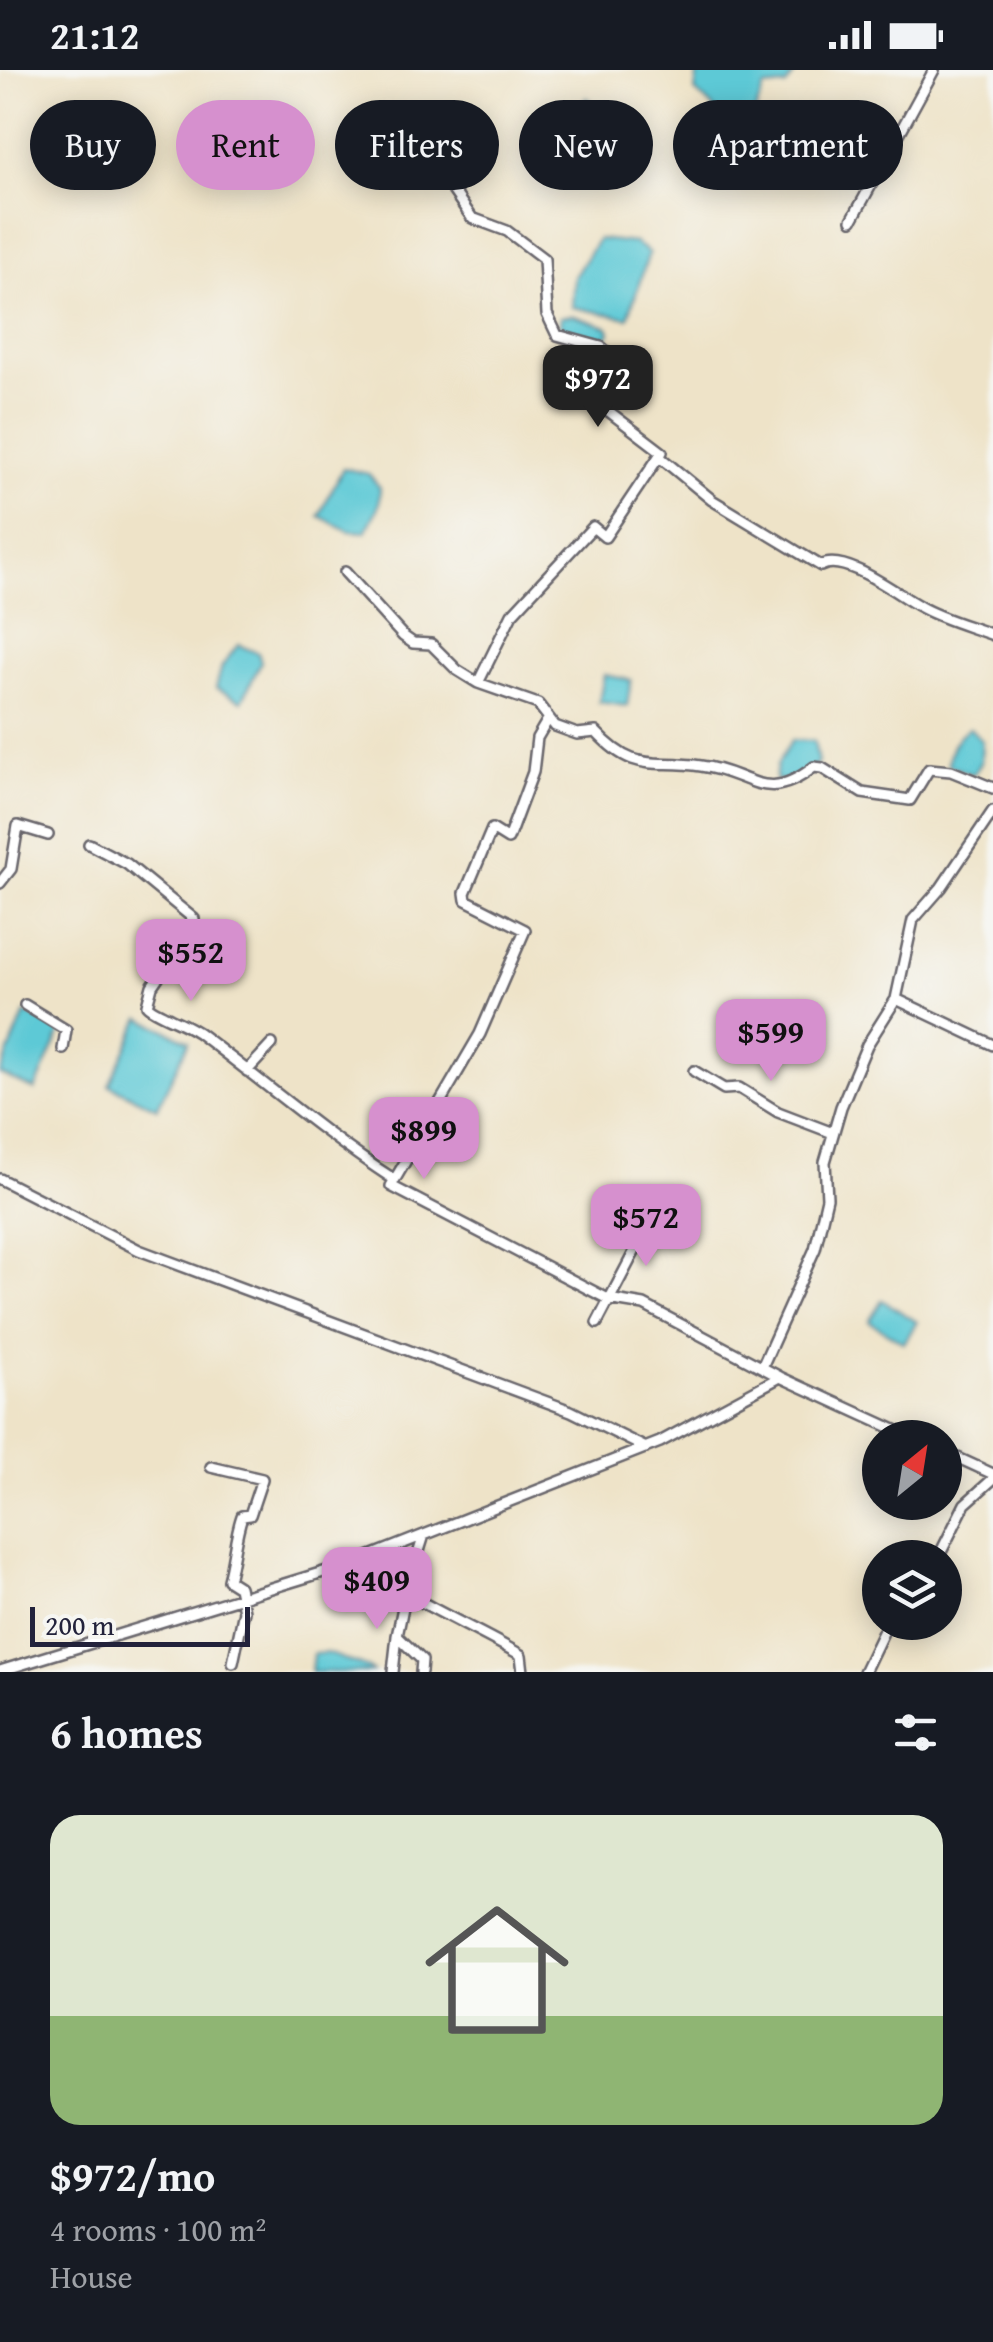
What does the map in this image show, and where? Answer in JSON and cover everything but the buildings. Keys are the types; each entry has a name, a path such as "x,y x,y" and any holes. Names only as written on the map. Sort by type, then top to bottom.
{"street":[{"path":"852,220 934,70"},
{"path":"453,190 472,218 507,230 544,259 548,314 557,335 601,348 622,364 607,410 662,450 661,458 605,537 593,527 512,614 478,683"},
{"path":"661,458 712,500 821,566 834,562 848,566 861,576 896,588 919,607 993,635"},
{"path":"345,572 403,636 414,643 431,644 457,670 478,683 538,704 547,721 577,734 596,732 627,760 656,766 714,768 755,786 796,783 814,768 862,793 910,800 930,770 951,771 993,788"},
{"path":"547,721 537,738 534,772 508,838 492,830 465,893 466,900 525,930 480,1034 390,1186 608,1298 644,1305 780,1377 874,1420"},
{"path":"762,1367 815,1249 827,1198 825,1162 833,1134 863,1055 896,999 913,920 941,888 993,811"},
{"path":"0,883 11,869 18,826 48,834"},
{"path":"89,844 127,864 194,919 192,928 152,986 147,1005 186,1024 319,1130 392,1178"},
{"path":"896,999 993,1045"},
{"path":"25,1005 66,1030 62,1049"},
{"path":"247,1072 272,1044"},
{"path":"694,1071 724,1089 739,1088 778,1112 833,1134"},
{"path":"394,1117 419,1132"},
{"path":"0,1179 139,1250 571,1411 646,1448"},
{"path":"597,1323 662,1199"},
{"path":"0,1671 240,1600 424,1535 646,1448 780,1377"},
{"path":"947,1540 965,1504 993,1476 962,1460"},
{"path":"211,1467 262,1479 250,1515 242,1516 237,1530 238,1545 228,1580 239,1587 244,1610 233,1663"},
{"path":"393,1672 406,1594 424,1535"},
{"path":"406,1594 447,1617 498,1638 521,1656 523,1672"},
{"path":"397,1636 422,1660 421,1672"},
{"path":"864,1672 879,1640"}],"water":[{"path":"698,70 796,72 786,86 764,88 760,100 704,100 695,91"},
{"path":"598,239 635,243 649,253 628,318 572,307 574,277"},
{"path":"571,315 608,327 610,332 602,346 561,332 560,317"},
{"path":"343,468 369,474 380,488 379,505 366,532 349,531 319,516"},
{"path":"238,645 258,653 261,662 242,701 216,688 222,666"},
{"path":"604,675 631,680 627,706 599,702"},
{"path":"970,728 982,741 981,763 973,775 948,765 954,744"},
{"path":"792,740 814,741 818,763 795,781 775,780 777,765"},
{"path":"25,1013 62,1029 35,1090 0,1074"},
{"path":"141,1018 189,1041 157,1108 109,1085"},
{"path":"882,1300 917,1322 904,1343 869,1321"},
{"path":"327,1653 373,1672 311,1672 313,1654"}]}
